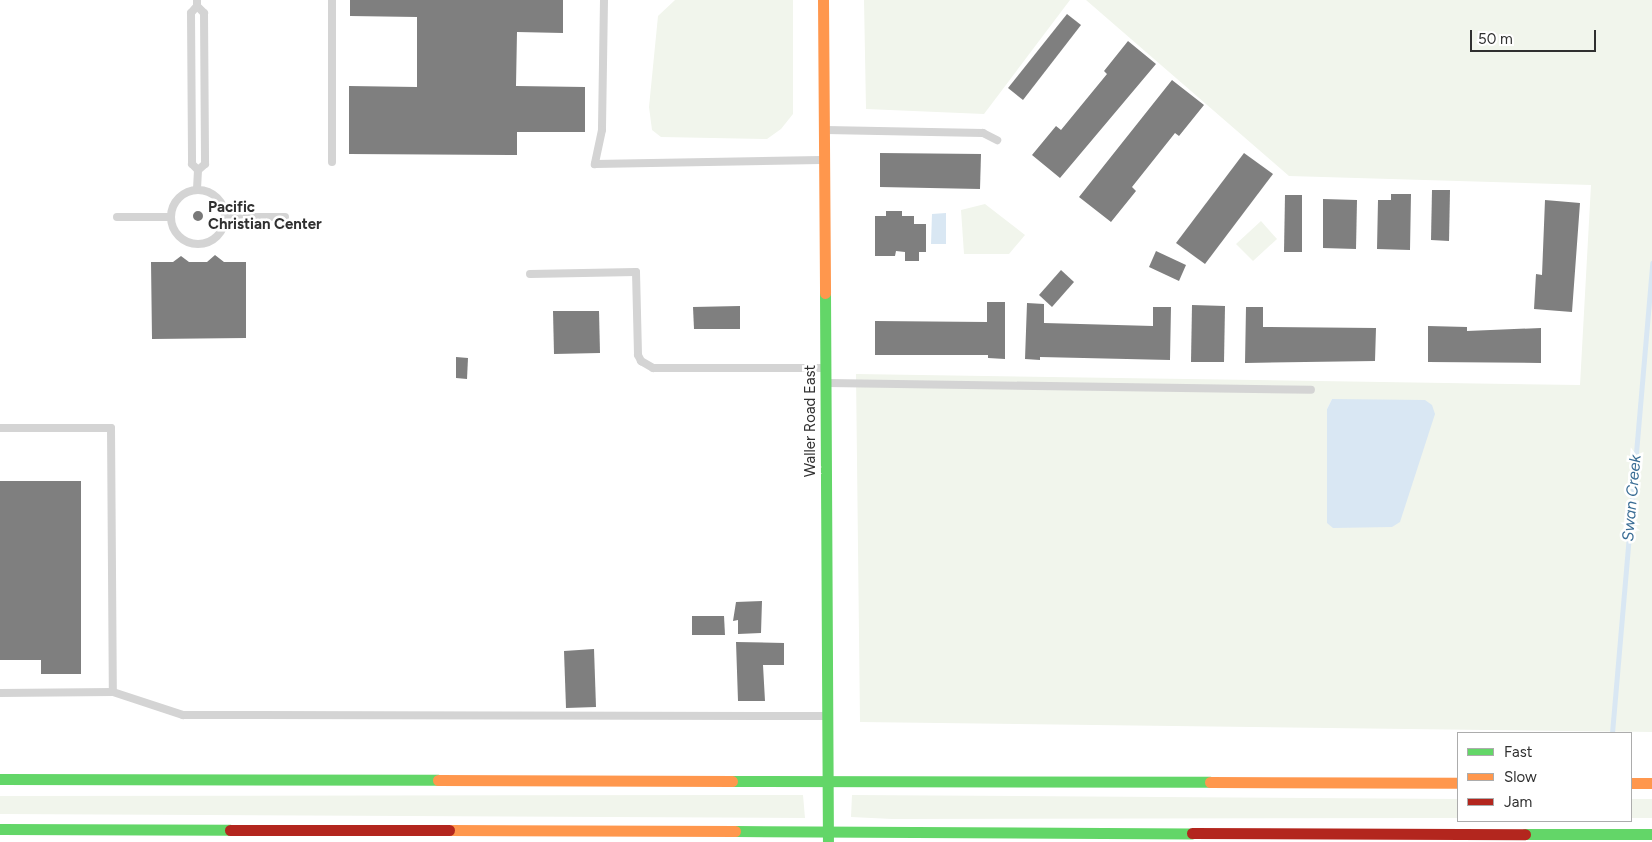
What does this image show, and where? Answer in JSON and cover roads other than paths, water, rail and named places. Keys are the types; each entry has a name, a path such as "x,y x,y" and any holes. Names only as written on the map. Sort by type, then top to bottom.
{"main road":[{"name":"Waller Road East","path":"823,0 828,842"},
{"path":"0,779 1457,783"},
{"path":"1632,783 1652,783"},
{"path":"0,829 1652,834"}],"lane":[{"path":"332,0 332,162"},
{"path":"604,0 602,130 595,164 824,160"},
{"path":"197,190 198,170 205,164 204,13 197,3 191,13 191,22 192,164 198,170"},
{"path":"824,130 983,133 997,140"},
{"path":"197,190 206,191 220,201 225,217 220,234 206,244 198,245 189,244 176,234 170,217 176,201 197,190"},
{"path":"117,217 170,217"},
{"path":"225,217 285,217"},
{"path":"530,274 636,272 638,355 641,361 653,368 826,368"},
{"path":"826,383 1311,390"},
{"path":"0,428 111,428 113,692"},
{"path":"0,693 113,692 183,715 827,716"}],"waterway":[{"name":"Swan Creek","path":"1612,732 1652,263"}],"place":[{"name":"Pacific Christian Center","path":"198,216"}]}
